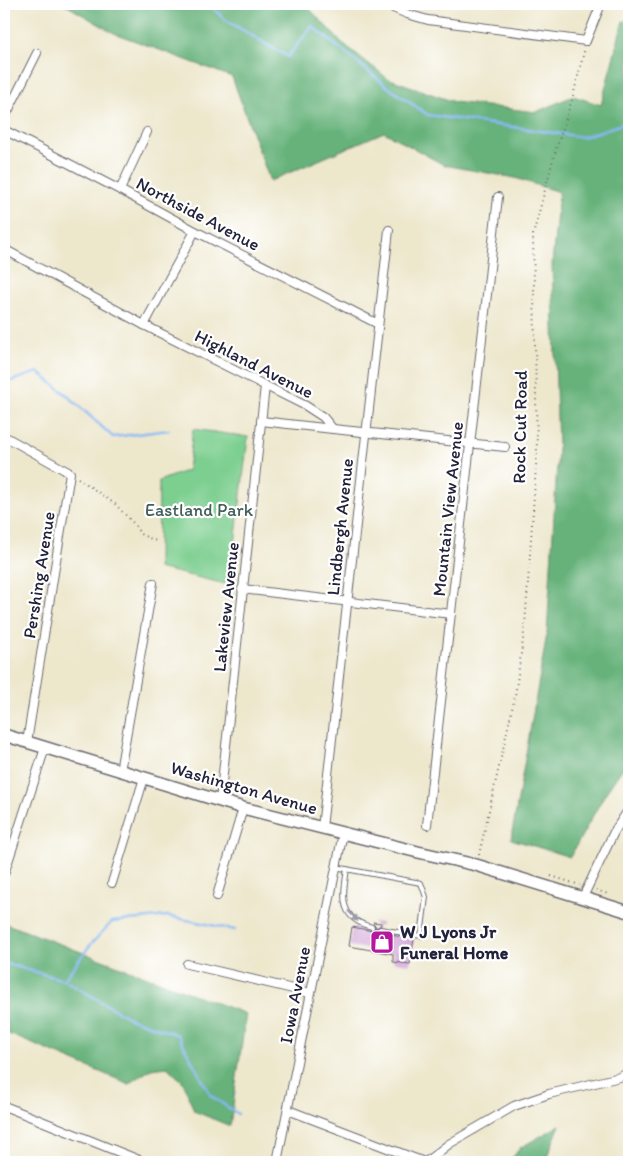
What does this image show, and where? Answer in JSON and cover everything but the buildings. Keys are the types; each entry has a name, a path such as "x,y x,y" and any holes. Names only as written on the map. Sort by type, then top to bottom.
{"street":[{"path":"384,4 407,14 428,20 586,41 601,4"},
{"path":"4,119 37,53"},
{"path":"4,101 11,105"},
{"name":"Northside Avenue","path":"4,130 195,231 378,324"},
{"path":"120,190 147,132"},
{"name":"Mountain View Avenue","path":"427,826 498,196"},
{"name":"Lindbergh Avenue","path":"322,828 389,230"},
{"path":"144,324 195,231"},
{"name":"Highland Avenue","path":"4,249 322,417 333,429"},
{"name":"Lakeview Avenue","path":"220,801 265,386"},
{"path":"262,421 505,447"},
{"path":"4,436 70,472"},
{"name":"Pershing Avenue","path":"27,742 70,472"},
{"path":"120,771 153,583"},
{"path":"242,589 451,614"},
{"name":"Washington Avenue","path":"4,736 243,808 342,833 478,860 629,912"},
{"path":"4,874 45,748"},
{"path":"112,883 144,778"},
{"path":"218,896 243,808"},
{"path":"583,897 614,832 629,808"},
{"name":"Iowa Avenue","path":"277,1162 342,833"},
{"path":"187,964 310,993"},
{"path":"288,1110 425,1162 449,1144 514,1106 549,1094 620,1077 629,1072"},
{"path":"4,1107 144,1162"}],"lane":[{"path":"336,867 421,883 426,897 421,936 380,929"},
{"path":"347,869 343,897 348,912 362,925 372,927"}],"path":[{"name":"Rock Cut Road","path":"478,860 515,696 525,626 537,452 533,235 554,156 573,96 586,41"},
{"path":"70,472 115,504 135,525 140,534 158,542"}],"green space":[{"path":"64,4 305,4 339,40 387,78 454,102 536,112 573,96 601,105 623,21 629,22 629,759 605,794 570,857 511,839 547,634 558,448 552,264 559,192 515,178 444,165 384,132 270,181 232,77 114,33"},
{"name":"Eastland Park","path":"193,429 248,437 230,585 158,568 159,481 188,470"},
{"path":"4,923 246,1014 230,1126 194,1111 183,1082 167,1067 151,1069 129,1084 4,1032"},
{"path":"560,1125 545,1162 509,1162 520,1148"}],"waterway":[{"path":"209,4 224,19 288,57 312,26 389,88 428,115 583,137 625,123 629,124"},
{"path":"4,382 38,372 67,395 113,437 169,430"},
{"path":"64,980 91,944 112,922 167,916 235,930"},
{"path":"4,963 64,980 129,1018 178,1035 211,1096 238,1114"}],"place":[{"name":"W J Lyons Jr Funeral Home","path":"382,942"}]}
